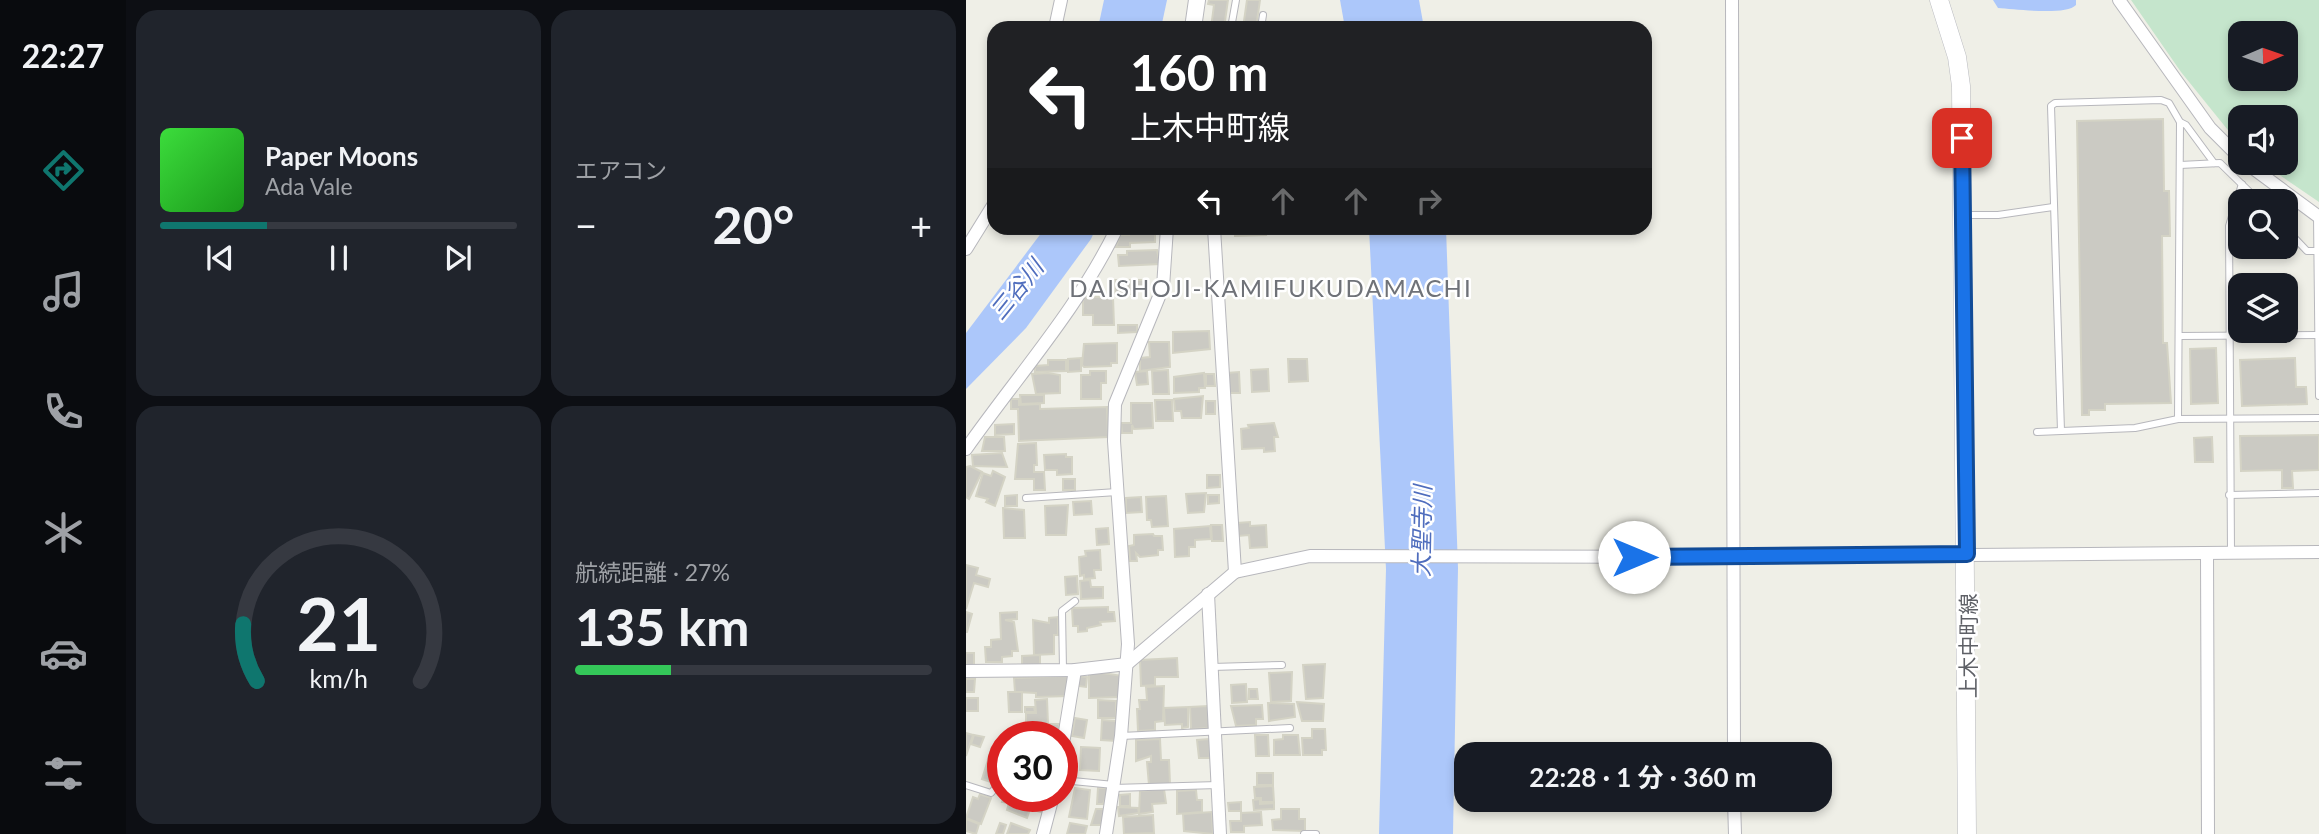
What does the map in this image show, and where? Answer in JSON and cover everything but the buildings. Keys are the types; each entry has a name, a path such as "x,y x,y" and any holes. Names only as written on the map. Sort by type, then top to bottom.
{"main road":[{"name":"上木中町線","path":"1939,0 1957,57 1961,86 1967,554 1967,834"}],"street":[{"path":"1056,21 1061,0"},
{"path":"1194,21 1197,0"},
{"path":"1732,0 1734,742"},
{"path":"2119,0 2210,128 2228,146"},
{"path":"2262,175 2318,217"},
{"path":"966,249 987,215"},
{"path":"966,449 1043,349 1090,279 1114,235"},
{"path":"1106,834 1121,736 1127,664 1115,404 1163,287 1167,235"},
{"path":"1214,235 1235,572"},
{"path":"966,671 1069,670 1127,664 1235,572 1310,556 1734,558 2319,552"},
{"path":"2207,554 2208,834"},
{"path":"1208,594 1220,834"},
{"path":"1065,721 1069,670"},
{"path":"1043,834 1049,812"},
{"path":"1734,812 1735,834"}],"lane":[{"path":"1232,21 1236,0"},
{"path":"1262,21 1263,15"},
{"path":"2061,431 2051,106 2161,100 2169,103 2180,122 2178,419"},
{"path":"2180,122 2186,125 2214,163"},
{"path":"2180,165 2214,163 2227,167 2247,189"},
{"path":"2229,273 2229,226 2242,184"},
{"path":"1963,215 1998,215 2053,207"},
{"path":"2318,217 2319,396"},
{"path":"2298,242 2307,251 2318,251"},
{"path":"2298,335 2318,335"},
{"path":"2179,336 2228,336"},
{"path":"2228,343 2231,554"},
{"path":"2037,432 2135,428 2178,419 2319,418"},
{"path":"1026,498 1117,492"},
{"path":"2229,495 2319,493"},
{"path":"1069,670 1062,611 1075,601"},
{"path":"1212,667 1282,665"},
{"path":"1121,736 1290,729"},
{"path":"1078,782 1114,786 1218,785"},
{"path":"966,785 987,792"},
{"path":"1304,834 1316,834"}],"green space":[{"path":"2131,0 2319,0 2319,202 2280,175 2298,175 2298,105 2228,105 2228,130 2181,72"}],"water":[{"path":"1104,0 1167,0 1162,21 1100,21"},
{"path":"1340,0 1419,0 1423,21 1344,21"},
{"path":"1993,0 2076,0 2076,5 2062,10 2028,10 1998,8"},
{"name":"三谷川","path":"1040,235 1093,235 1026,328 966,389 966,333"},
{"name":"大聖寺川","path":"1369,235 1446,235 1458,568 1453,834 1379,834 1386,569"}],"district":[{"name":"DAISHOJI-KAMIFUKUDAMACHI","path":"1271,287"}],"route":[{"path":"1634,557 1967,554 1962,138"}]}
